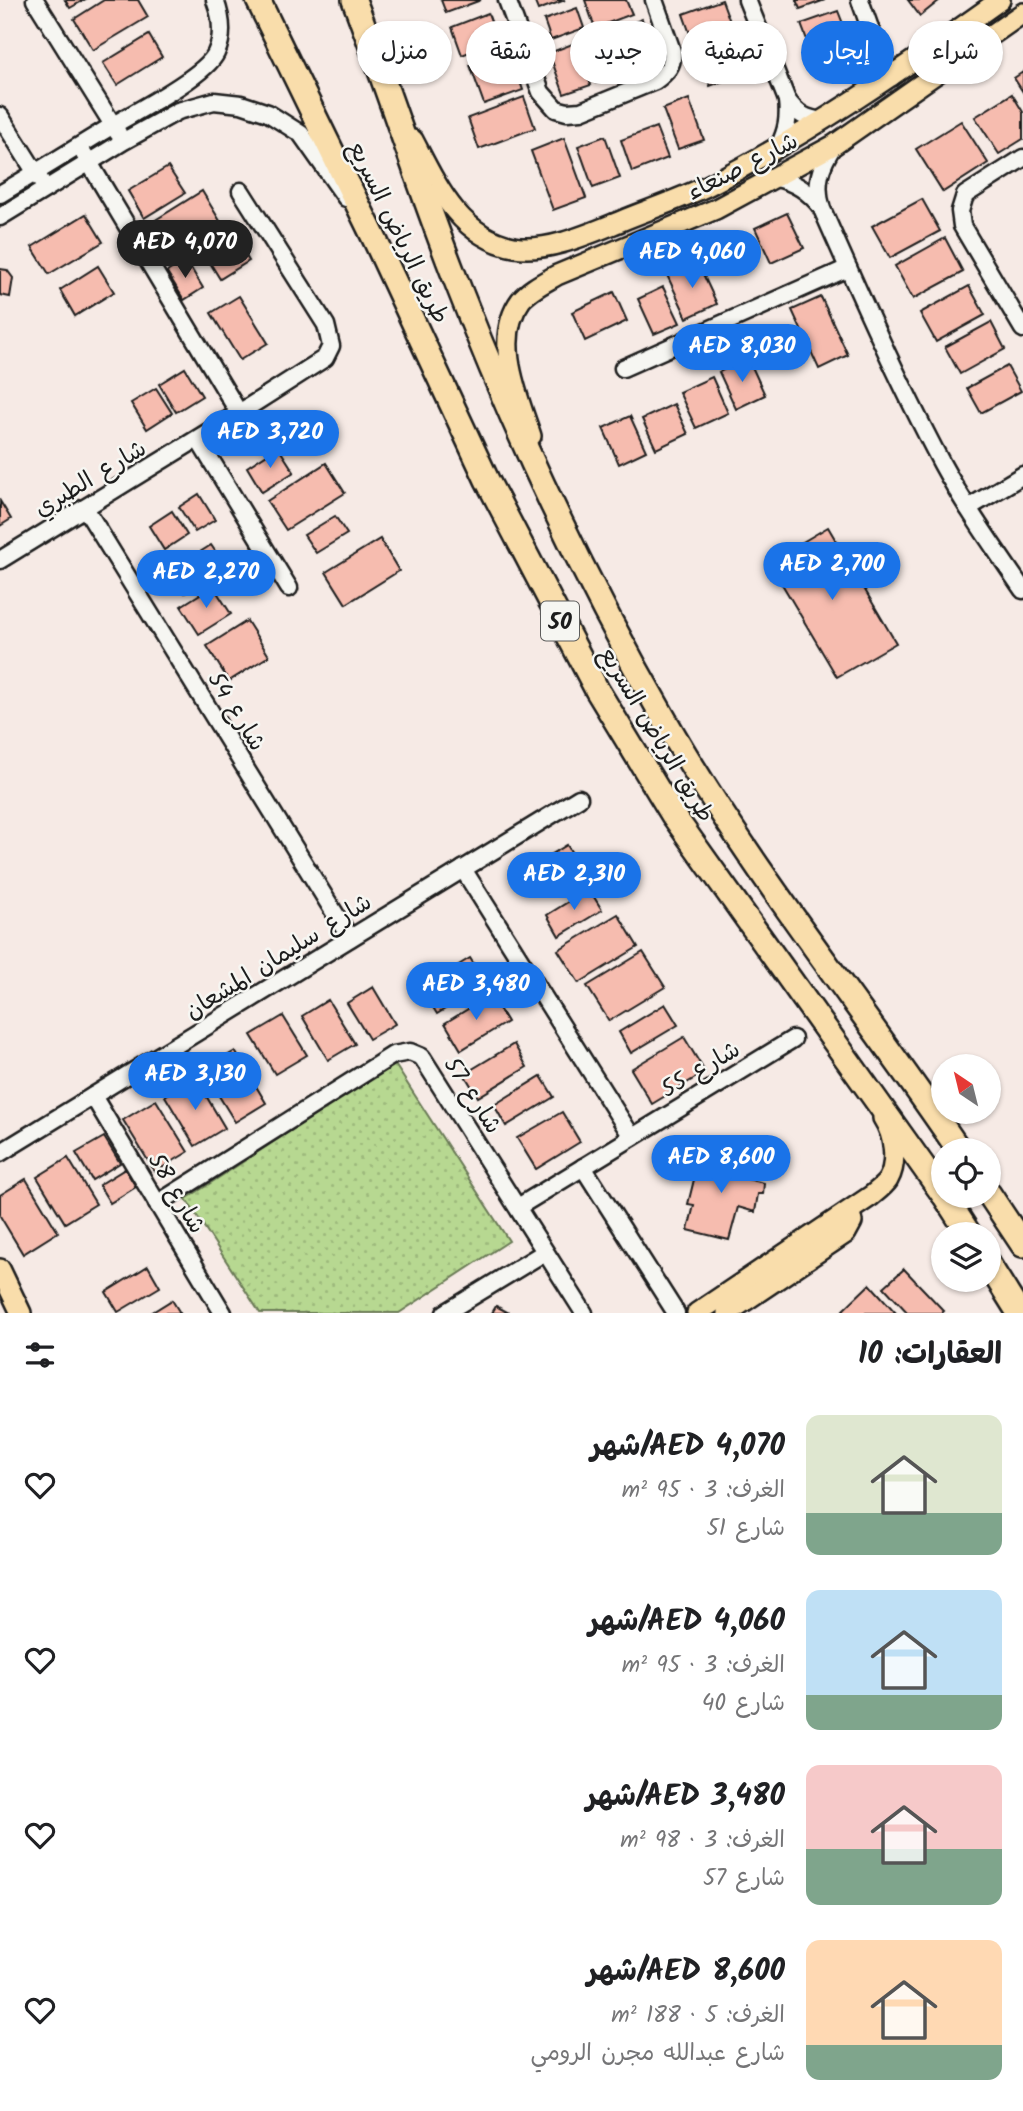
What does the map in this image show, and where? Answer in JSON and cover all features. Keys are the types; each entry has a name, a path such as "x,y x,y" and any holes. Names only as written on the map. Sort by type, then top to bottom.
{"highway":[{"name":"طريق الرياض السريع","path":"258,0 376,242 487,480 597,690 673,815 931,1177"},
{"name":"طريق الرياض السريع","path":"354,0 423,193 498,384 606,614 660,711 735,834 950,1138"},
{"path":"998,1208 1023,1245"},
{"path":"1001,1284 1018,1311"}],"main road":[{"name":"شارع صنعاء","path":"894,76 1000,0"},
{"name":"شارع صنعاء","path":"561,521 513,384 508,359 512,319 521,300 556,275 716,209 834,145 1023,13"},
{"name":"شارع صنعاء","path":"389,92 446,202 464,220 485,237 514,247 545,247 597,230 707,186 824,121 881,84"},
{"path":"597,230 598,238 611,253"},
{"path":"697,1313 871,1196 887,1182 894,1165 893,1145 887,1122 848,1060"},
{"path":"741,1309 846,1233 852,1222 846,1213"},
{"path":"0,1305 5,1299 4,1276"},
{"path":"4,1276 21,1313"}],"street":[{"path":"35,0 124,141"},
{"path":"0,194 197,74 216,54 221,25 215,0"},
{"path":"507,0 541,92 556,109 568,112 581,111 655,81 671,66 672,51 654,0"},
{"path":"747,0 787,100 796,112 809,119 824,121"},
{"path":"860,0 867,21"},
{"path":"779,146 788,124 787,100"},
{"path":"0,216 178,111 214,101 241,104 268,113 301,134 376,242"},
{"path":"0,116 46,189"},
{"path":"834,145 820,171 818,189 822,209 890,362 943,466 1023,590"},
{"path":"79,146 239,413"},
{"path":"1023,158 965,195 960,211 962,226 1023,330"},
{"path":"776,178 804,189 822,209"},
{"name":"شارع الطبري","path":"0,560 319,363 329,352 331,346 326,325 241,191"},
{"path":"624,368 848,268"},
{"path":"198,439 289,588"},
{"path":"968,508 1023,475"},
{"name":"شارع 54","path":"85,508 350,938"},
{"name":"شارع سليمان المشعان","path":"0,1153 579,798"},
{"path":"463,869 632,1137"},
{"name":"شارع 55","path":"518,1207 793,1039"},
{"name":"شارع 57","path":"157,1205 393,1055 410,1052 422,1058 584,1313"},
{"name":"شارع 58","path":"93,1096 223,1313"},
{"path":"583,1167 676,1313"},
{"path":"445,1313 545,1252"}],"green space":[{"path":"394,1063 509,1241 399,1313 260,1313 186,1199"}],"building":[{"path":"65,0 84,0 70,8"},
{"path":"104,0 138,0 148,17 93,50 74,19"},
{"path":"441,0 481,0 446,13"},
{"path":"534,0 565,0 538,10"},
{"path":"585,0 626,0 632,14 614,21 592,21"},
{"path":"722,0 730,21 685,21 683,14"},
{"path":"796,0 825,0 800,9"},
{"path":"908,0 940,0 920,16"},
{"path":"577,8 582,21 570,21 570,33 556,38 556,21 544,20"},
{"path":"838,11 842,21 810,21"},
{"path":"488,13 491,21 467,21"},
{"path":"466,22 466,53 462,55 452,27"},
{"path":"149,35 162,57 117,85 103,63"},
{"path":"570,45 570,84 591,85 564,94 556,72 556,50"},
{"path":"1023,72 1023,92 1014,78"},
{"path":"477,84 521,84 523,90 484,104"},
{"path":"1012,94 1023,112 1023,139 999,154 975,117"},
{"path":"524,97 535,128 479,149 468,118"},
{"path":"689,99 704,140 678,149 663,109"},
{"path":"961,121 988,163 943,192 916,149"},
{"path":"656,127 668,158 632,172 621,140"},
{"path":"605,136 620,178 593,188 578,146"},
{"path":"564,138 586,198 553,210 531,151"},
{"path":"168,167 185,193 144,218 128,191"},
{"path":"202,191 220,221 167,253 149,224"},
{"path":"922,199 940,231 890,258 872,226"},
{"path":"787,213 804,248 771,263 755,228"},
{"path":"86,214 103,242 49,274 32,247"},
{"path":"228,227 249,261 220,279 199,245"},
{"path":"945,238 963,272 913,299 895,266"},
{"path":"186,260 203,288 184,300 167,272"},
{"path":"697,261 717,304 687,318 667,275"},
{"path":"98,266 114,292 75,316 60,290"},
{"path":"0,269 7,270 13,278 10,297 0,295"},
{"path":"969,286 985,315 936,342 920,313"},
{"path":"663,287 680,323 654,334 638,299"},
{"path":"614,292 627,321 585,341 572,312"},
{"path":"239,296 268,343 240,360 211,313"},
{"path":"821,297 848,355 819,369 792,310"},
{"path":"991,322 1005,349 960,374 945,347"},
{"path":"748,358 765,395 736,409 719,372"},
{"path":"1007,366 1021,391 981,413 967,388"},
{"path":"185,368 202,396 176,412 159,384"},
{"path":"712,377 728,413 696,428 679,392"},
{"path":"156,388 172,413 147,429 131,403"},
{"path":"674,404 688,434 656,449 642,419"},
{"path":"630,416 646,451 619,464 603,428"},
{"path":"278,447 294,472 262,492 247,467"},
{"path":"326,463 345,493 286,530 267,501"},
{"path":"199,494 215,520 195,532 179,507"},
{"path":"0,501 11,519 0,526"},
{"path":"172,511 187,535 164,550 149,526"},
{"path":"335,516 347,534 316,553 304,535"},
{"path":"828,527 896,643 837,677 769,562"},
{"path":"380,539 399,571 346,604 326,572"},
{"path":"211,545 226,567 185,593 170,571"},
{"path":"213,586 231,614 199,634 181,606"},
{"path":"247,621 269,656 229,681 207,646"},
{"path":"567,845 581,868 544,890 531,867"},
{"path":"589,889 602,910 559,936 547,915"},
{"path":"618,914 638,947 579,983 558,950"},
{"path":"643,952 665,987 609,1021 587,986"},
{"path":"470,958 486,984 437,1014 421,988"},
{"path":"373,987 395,1024 369,1039 347,1003"},
{"path":"491,995 507,1022 461,1050 445,1023"},
{"path":"328,1000 355,1044 328,1060 302,1016"},
{"path":"665,1004 678,1025 631,1053 619,1032"},
{"path":"283,1016 307,1055 275,1074 251,1035"},
{"path":"684,1037 705,1072 652,1104 631,1069"},
{"path":"514,1044 527,1067 478,1097 464,1074"},
{"path":"235,1051 266,1103 235,1122 203,1070"},
{"path":"541,1076 554,1097 506,1126 494,1105"},
{"path":"195,1077 225,1128 195,1146 165,1096"},
{"path":"156,1100 188,1152 155,1172 123,1120"},
{"path":"562,1112 580,1142 536,1169 517,1138"},
{"path":"104,1137 120,1163 92,1180 76,1153"},
{"path":"701,1151 747,1163 743,1178 764,1183 763,1194 758,1194 755,1212 738,1207 729,1240 688,1230 694,1205 688,1204"},
{"path":"68,1158 96,1204 65,1223 37,1177"},
{"path":"125,1169 136,1187 110,1203 99,1185"},
{"path":"26,1179 58,1232 23,1254 0,1216 0,1195"},
{"path":"148,1266 160,1287 118,1312 106,1292"},
{"path":"904,1269 944,1311 942,1313 908,1313 884,1287"},
{"path":"870,1284 896,1313 846,1313 843,1310"},
{"path":"172,1300 180,1313 151,1313"},
{"path":"496,1306 509,1313 492,1313"}]}
